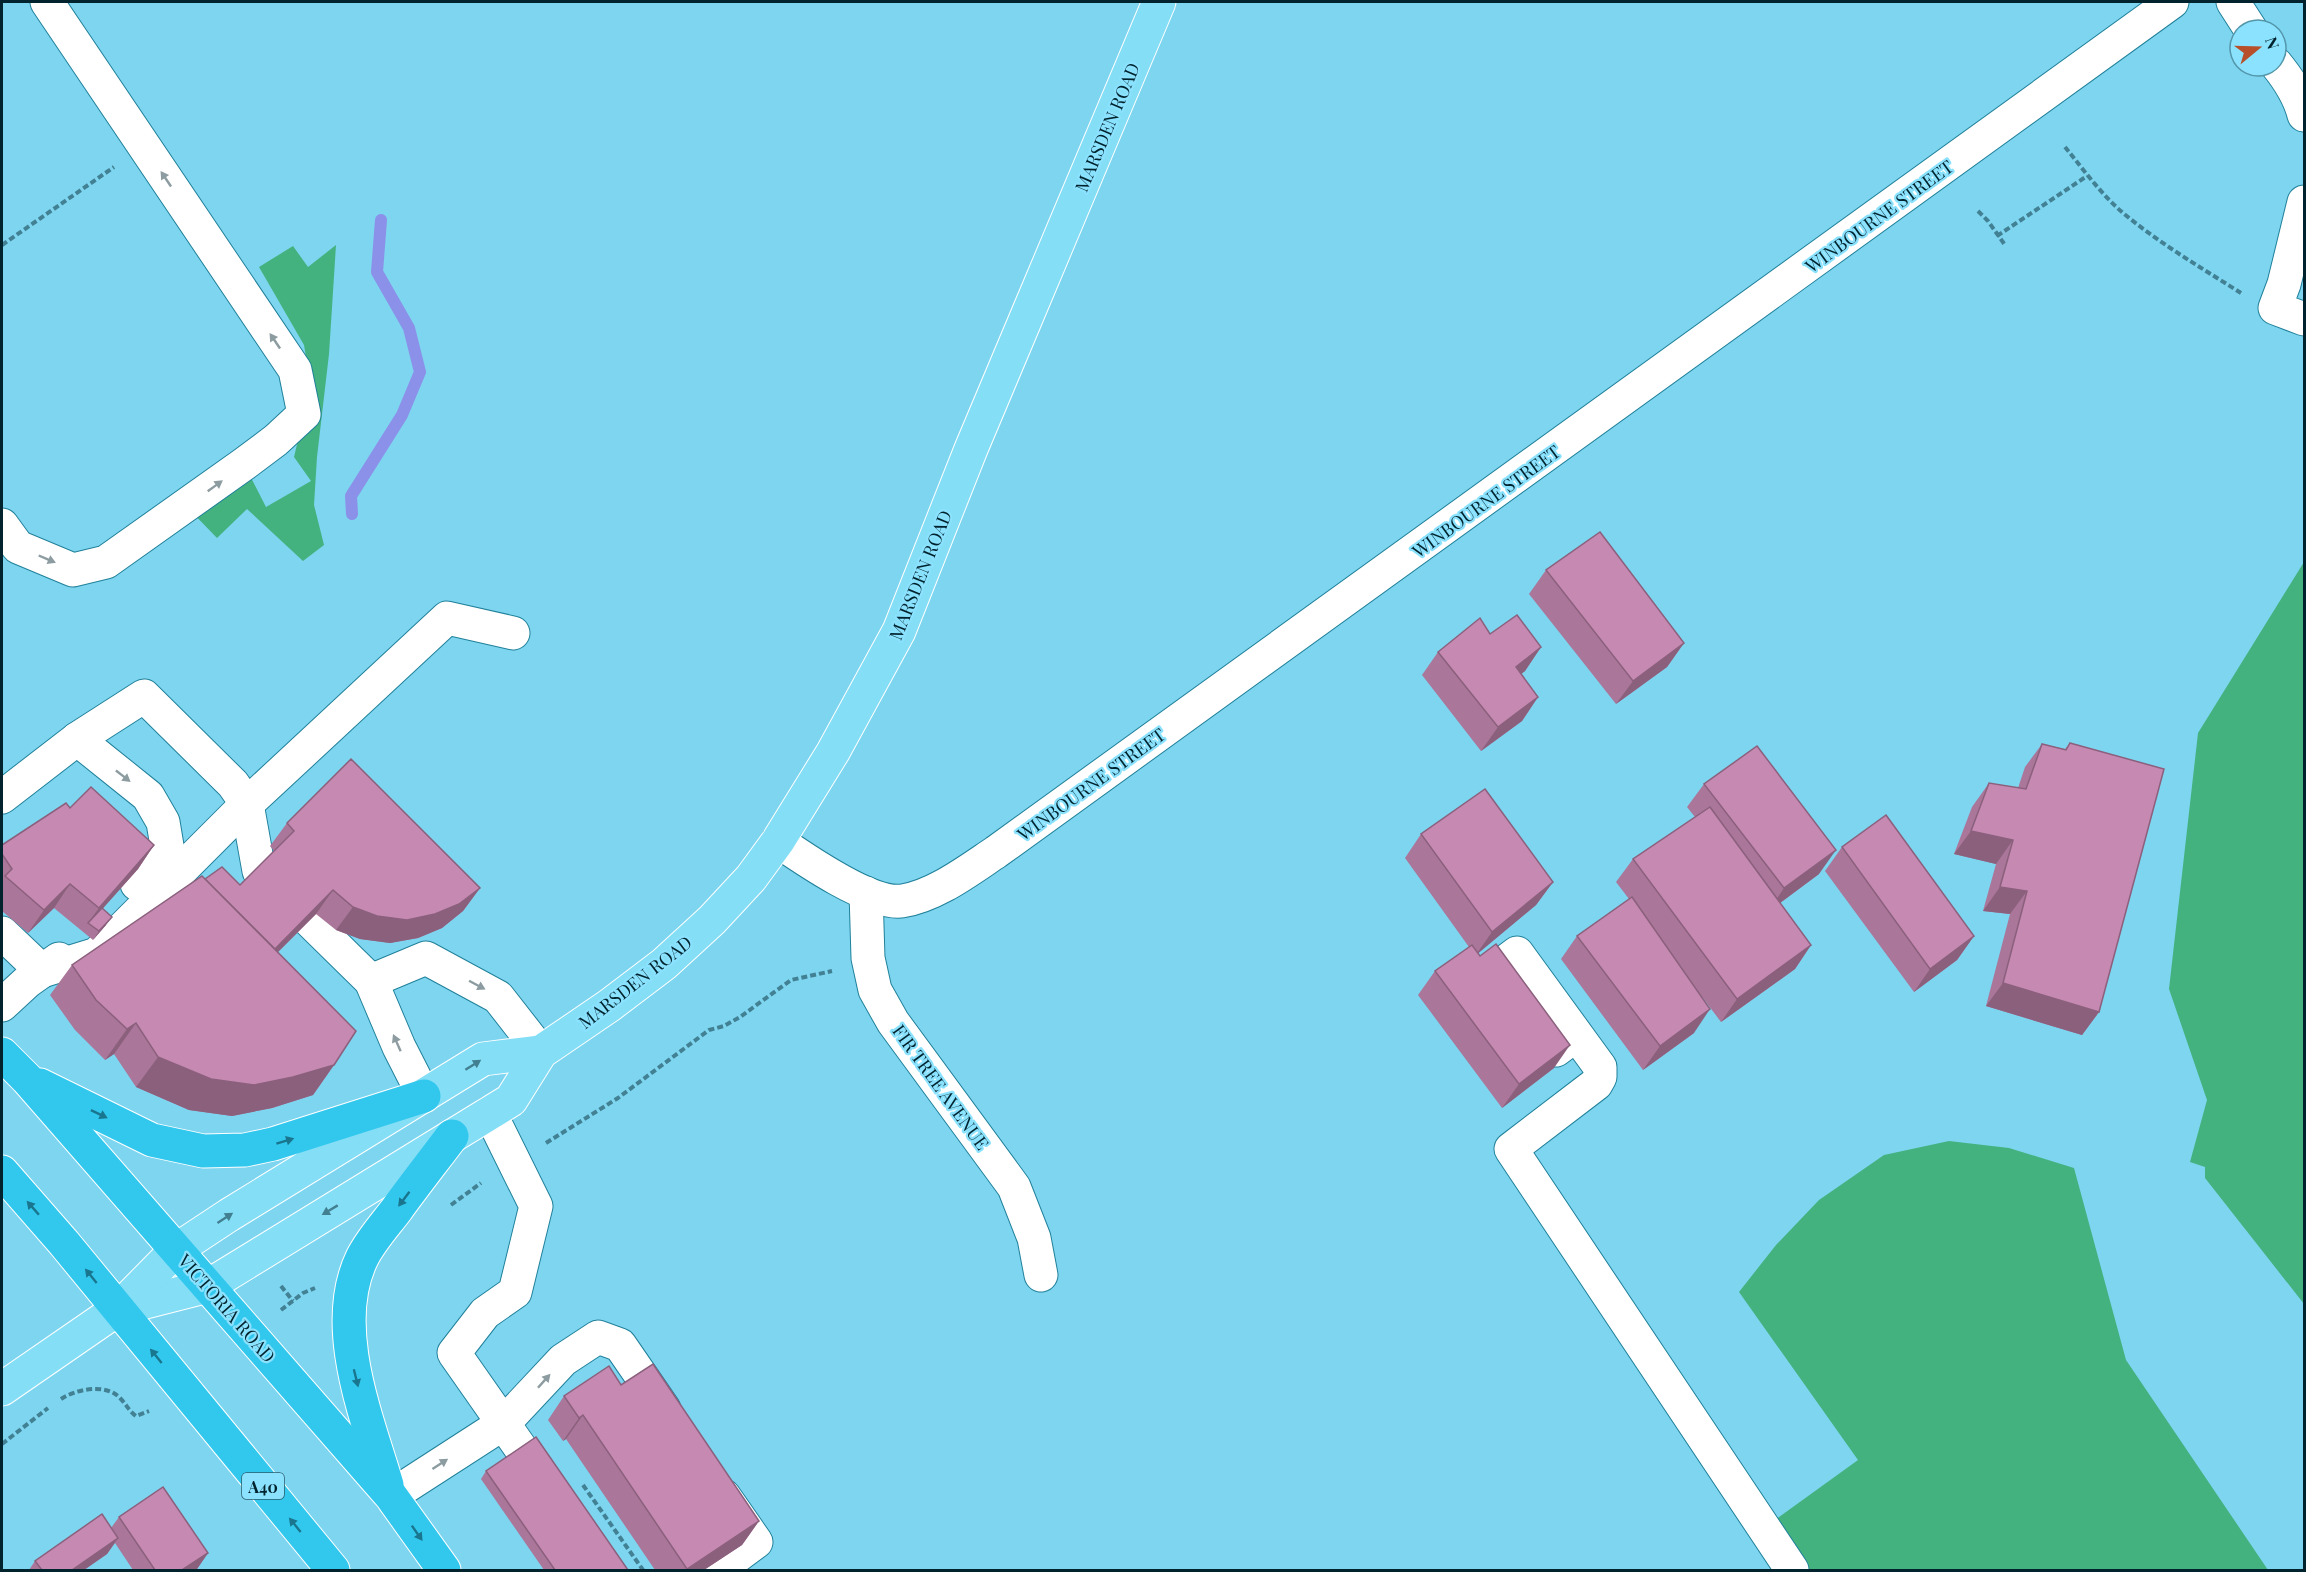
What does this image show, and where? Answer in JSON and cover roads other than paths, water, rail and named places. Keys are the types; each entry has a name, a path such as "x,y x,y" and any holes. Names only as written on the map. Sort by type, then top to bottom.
{"highway":[{"name":"VICTORIA ROAD","path":"2,1054 27,1079 391,1496 444,1570"},
{"path":"27,1079 152,1140 203,1151 245,1150 273,1144 424,1096"},
{"path":"391,1496 354,1370 349,1322 352,1289 362,1259 374,1239 452,1136"},
{"name":"A40","path":"2,1172 333,1570"}],"main road":[{"name":"MARSDEN ROAD","path":"118,1309 208,1286 511,1100 540,1052 610,1005 664,964 712,920 743,887 778,841 833,752 899,631 971,449 1159,2"},
{"name":"MARSDEN ROAD","path":"118,1309 176,1250 483,1059 540,1052"},
{"path":"2,1389 118,1309"}],"street":[{"path":"2,525 18,547 73,570 106,562 244,464 276,440 304,414 295,370 47,2"},
{"name":"WINBOURNE STREET","path":"778,841 822,870 866,892 892,901 903,901 953,881 1870,224 2172,2"},
{"path":"2233,2 2243,18"},
{"path":"2288,78 2301,102 2304,115"},
{"path":"2290,314 2284,284 2304,202"},
{"path":"42,971 97,954 247,804 447,618 513,633"},
{"path":"2,797 77,740 144,696 233,784 247,804 259,871 371,981 399,1047 424,1096"},
{"path":"2,1005 42,971 78,947 168,852 163,822 148,796 77,740"},
{"name":"FIR TREE AVENUE","path":"866,892 868,958 875,990 893,1022 1014,1187 1034,1238 1041,1275"},
{"path":"2,933 42,971"},
{"path":"371,981 426,958 498,997 540,1052"},
{"path":"1576,1035 1600,1067 1600,1077 1596,1084 1511,1149 1792,1570"},
{"path":"490,1113 536,1206 515,1292 485,1312 454,1353 565,1512"},
{"path":"391,1496 504,1423 563,1359 598,1337 620,1345 681,1434"},
{"path":"708,1473 756,1542 718,1570"}],"waterway":[{"path":"352,514 351,496 402,415 420,372 409,328 377,272 381,220"}]}
